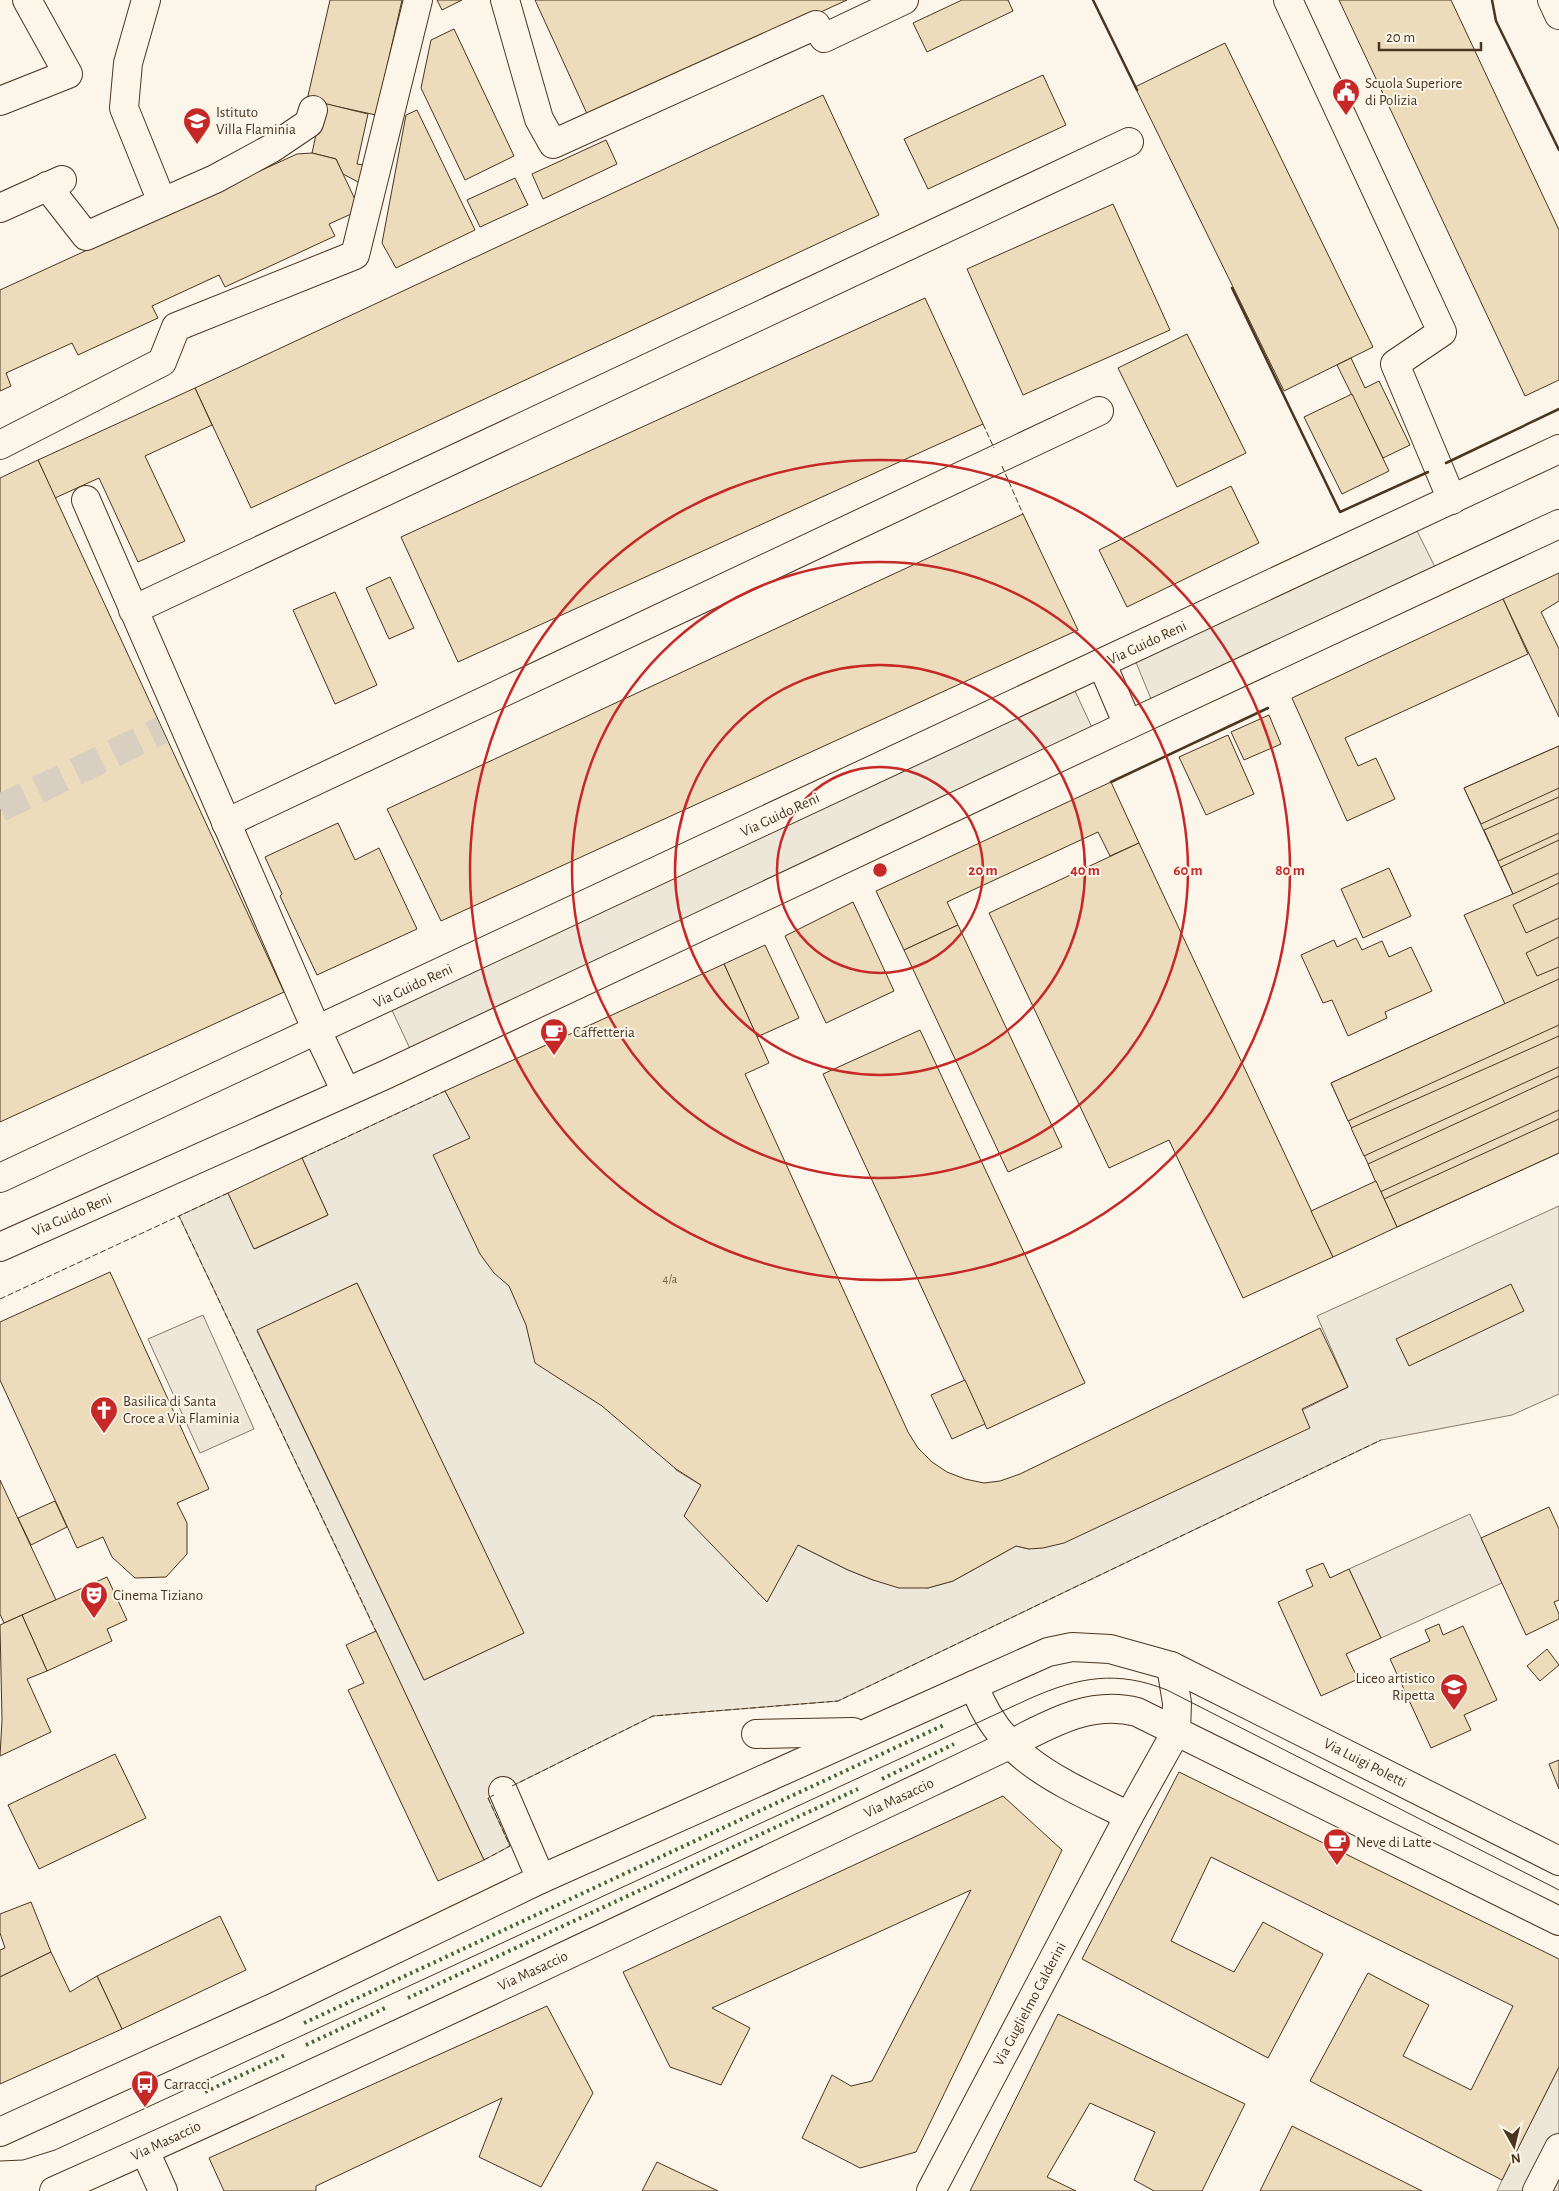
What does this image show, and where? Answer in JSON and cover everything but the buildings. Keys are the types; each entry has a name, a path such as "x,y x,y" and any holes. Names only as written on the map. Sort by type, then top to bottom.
{"street":[{"path":"0,101 68,74 26,0"},
{"path":"146,0 128,64 124,108 162,202"},
{"path":"0,444 162,362 176,327 355,255 418,0"},
{"path":"505,0 539,119 554,144 816,25 824,38 904,0"},
{"path":"1288,0 1442,332 1395,364 1452,500"},
{"path":"1552,0 1559,14"},
{"path":"0,208 54,183 86,236 215,179 272,148 309,123 313,110"},
{"path":"133,610 1129,142"},
{"path":"226,822 1099,410"},
{"name":"Via Guido Reni","path":"0,1178 1559,450"},
{"path":"86,500 133,610 172,725 226,822 317,1031 346,1092"},
{"name":"Via Guido Reni","path":"0,1247 346,1092 1559,524"},
{"path":"1102,664 1128,725"},
{"name":"Via Luigi Poletti","path":"974,1685 1048,1652 1072,1647 1110,1649 1171,1666 1559,1861"},
{"path":"1171,1666 1177,1703 1176,1732 1559,1921"},
{"path":"0,2132 277,2006 541,1879 864,1732 974,1685 988,1718 1009,1745 1043,1771 1129,1816"},
{"name":"Via Masaccio","path":"54,2191 145,2151 660,1912 1068,1716 1106,1709 1122,1709 1137,1712 1176,1732"},
{"path":"756,1734 864,1732"},
{"name":"Via Guglielmo Calderini","path":"931,2191 1129,1816 1176,1732"},
{"path":"503,1791 541,1879"},
{"path":"1537,2191 1559,2148"},
{"path":"145,2151 163,2191"}],"shaded area":[{"path":"1417,531 1436,569 1151,699 1135,660"},
{"path":"1075,691 1095,734 411,1051 391,1008"},
{"path":"445,1091 676,1470 798,1545 848,1570 873,1580 928,1588 953,1581 1016,1546 1029,1549 1348,1387 1317,1316 1559,1206 1559,1394 1512,1415 1381,1440 838,1701 653,1716 488,1798 510,1846 484,1860 179,1216 228,1193 255,1249 328,1215 302,1158","holes":["357,1283 523,1633 424,1680 257,1331"]},
{"path":"203,1315 254,1429 200,1453 148,1339"},
{"path":"1470,1514 1502,1583 1381,1638 1349,1569"},
{"path":"1559,2067 1559,2191 1497,2191 1502,2180"}],"tunnel":[{"path":"0,808 162,730"}],"tram line":[{"path":"0,2161 23,2160 55,2150 1031,1698 1065,1685 1082,1681 1115,1678 1149,1684 1167,1690 1559,1890"}],"hedge":[{"path":"304,2023 946,1724"},
{"path":"882,1779 954,1744"},
{"path":"408,1998 858,1789"},
{"path":"306,2045 385,2008"},
{"path":"205,2092 285,2055"}],"fence":[{"path":"983,424 994,448"},
{"path":"1002,466 1023,514"},
{"path":"302,1158 445,1091"},
{"path":"228,1193 179,1216 376,1631"},
{"path":"0,1299 179,1216"},
{"path":"512,1786 653,1716 838,1701 1381,1440"},
{"path":"484,1860 510,1846 488,1798 494,1795"}],"wall":[{"path":"1093,0 1137,90"},
{"path":"1492,0 1496,21 1559,150"},
{"path":"1232,288 1340,512 1428,472"},
{"path":"1446,463 1559,409"},
{"path":"1111,782 1268,708"}],"place":[{"name":"Scuola Superiore di Polizia","path":"1346,116"},
{"name":"Istituto Villa Flaminia","path":"197,145"},
{"name":"Caffetteria","path":"554,1056"},
{"name":"Basilica di Santa Croce a Via Flaminia","path":"104,1434"},
{"name":"Cinema Tiziano","path":"94,1619"},
{"name":"Liceo artistico Ripetta","path":"1454,1711"},
{"name":"Neve di Latte","path":"1337,1866"},
{"name":"Carracci","path":"145,2108"}]}
